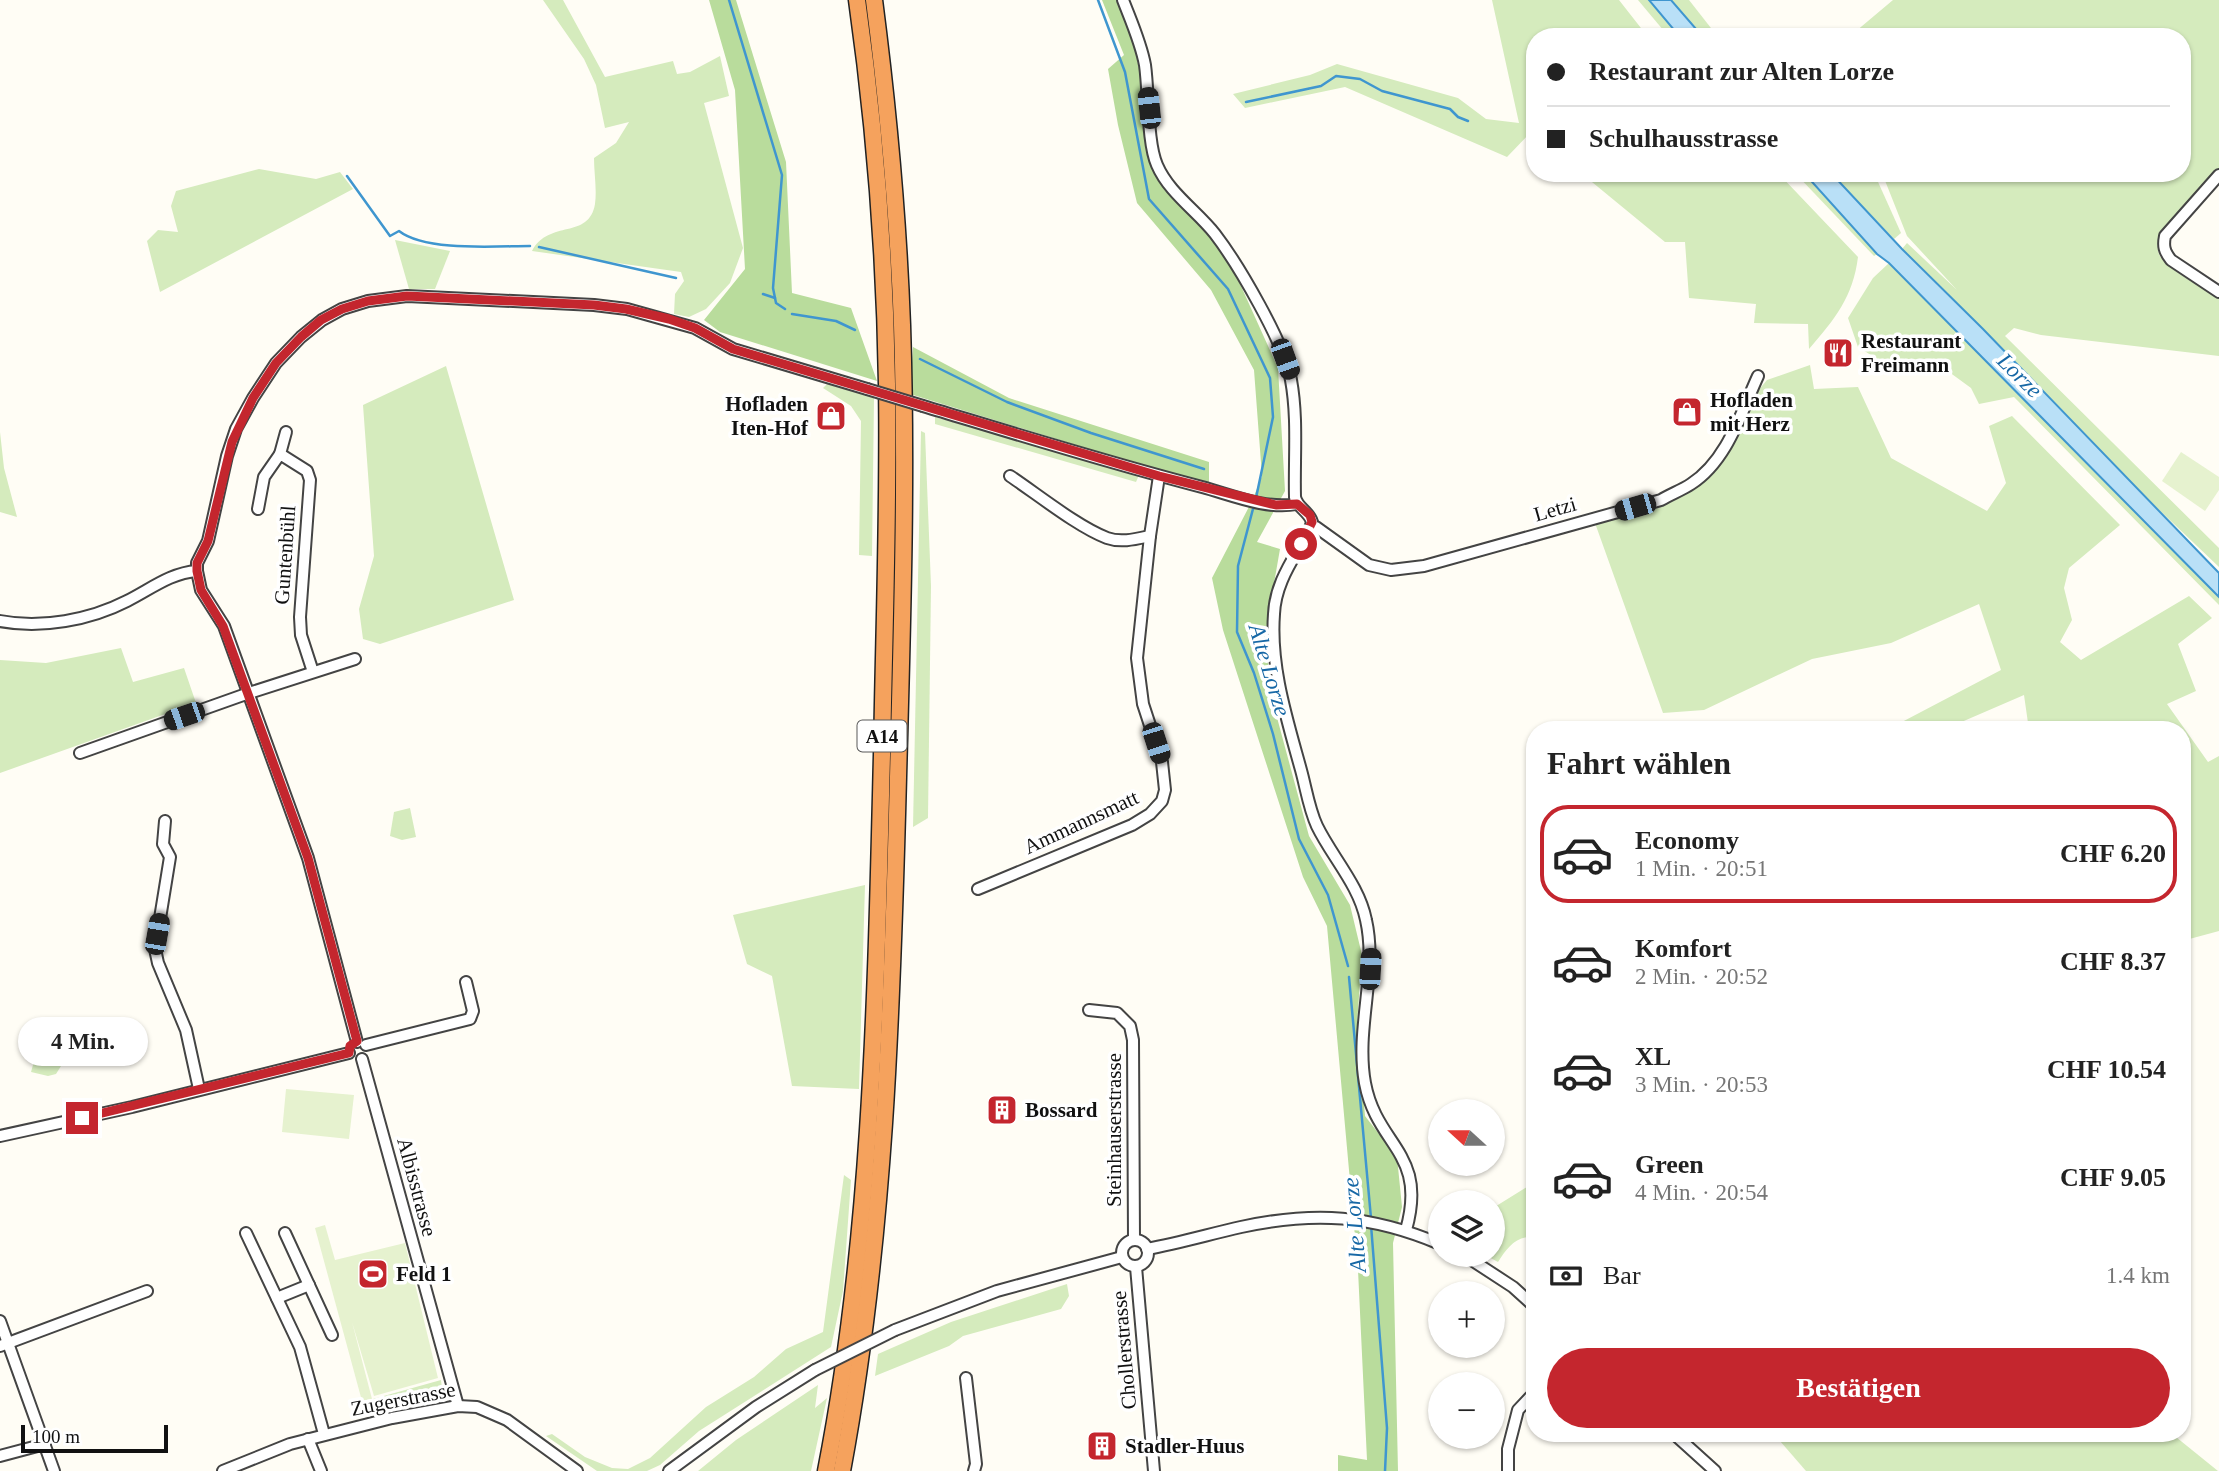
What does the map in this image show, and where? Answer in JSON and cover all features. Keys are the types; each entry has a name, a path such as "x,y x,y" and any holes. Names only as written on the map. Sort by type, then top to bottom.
{"highway":[{"name":"A14","path":"826,1471 851,1319 867,1155 877,957 885,614 887,387 884,300 874,146 857,0"},
{"name":"A14","path":"842,1471 868,1310 884,1141 891,1025 901,665 904,472 900,288 889,130 874,0"}],"street":[{"path":"1123,0 1145,65 1153,149 1157,164 1165,178 1227,251 1261,311 1287,365 1295,407 1294,492 1297,504 1310,515 1312,526 1279,586 1274,613 1275,659 1283,704 1315,821 1355,891 1365,915 1371,943 1362,1041 1364,1081 1371,1107 1401,1153 1413,1185 1406,1230"},
{"path":"2219,175 2165,236 2163,245 2171,260 2219,292"},
{"path":"466,982 473,1011 470,1019 361,1043 350,1046 349,1053 354,1059 362,1059 367,1054 361,1043 308,858 223,626 201,590 197,563 208,541 227,456 236,429 276,363 321,320 342,309 368,301 407,296 626,309 695,328 733,349 1159,476 1250,500 1276,505 1297,504"},
{"name":"Letzi","path":"1312,526 1369,565 1391,570 1424,566 1661,500 1692,483 1713,464 1728,440 1758,376"},
{"name":"Guntenbühl","path":"258,509 264,477 280,454 286,432"},
{"name":"Guntenbühl","path":"280,454 307,471 310,480 300,617 301,635 313,672"},
{"path":"1010,476 1087,528 1108,539 1128,541 1150,536"},
{"name":"Ammannsmatt","path":"978,888 1132,825 1150,814 1163,801 1166,790 1162,762 1143,704 1137,658 1159,476"},
{"path":"0,621 43,624 91,615 126,602 182,572 197,571"},
{"path":"80,753 249,693 355,659"},
{"path":"165,821 163,844 170,857 155,949 158,963 186,1030 199,1088"},
{"name":"Steinhauserstrasse","path":"1089,1010 1117,1013 1130,1026 1133,1040 1133,1240"},
{"path":"0,1136 132,1107 199,1088 349,1053"},
{"name":"Albisstrasse","path":"362,1059 458,1406"},
{"path":"1147,1249 1277,1220 1338,1218 1406,1230 1428,1239"},
{"path":"246,1233 304,1360 324,1434"},
{"path":"285,1233 332,1335"},
{"path":"1133,1240 1142,1242 1147,1249 1145,1262 1136,1267 1127,1264 1122,1256 1124,1245 1133,1240"},
{"path":"669,1471 756,1407 815,1370 895,1330 997,1291 1122,1256"},
{"name":"Chollerstrasse","path":"1136,1267 1154,1471"},
{"path":"1482,1267 1526,1299"},
{"path":"277,1298 309,1285"},
{"path":"4,1345 146,1291"},
{"path":"0,1321 4,1345 54,1471"},
{"path":"966,1378 976,1464 974,1471"},
{"path":"1508,1471 1508,1449 1518,1410 1526,1402"},
{"name":"Zugerstrasse","path":"223,1471 246,1460 324,1434 458,1406 477,1407 507,1420 577,1471"},
{"path":"308,1439 321,1471"},
{"path":"1683,1442 1715,1471"},
{"path":"0,1457 45,1444"}],"green space":[{"path":"543,0 563,0 605,77 673,61 677,74 690,72 720,56 729,96 704,103 743,248 730,283 706,309 689,317 674,314 675,294 684,281 681,272 532,251 539,241 548,235 577,226 591,215 596,198 594,158 616,143 629,122 605,128 596,85 584,59"},
{"path":"709,0 736,0 786,162 792,293 851,308 877,381 720,332 704,320 745,269 735,90"},
{"path":"1102,0 1116,0 1131,31 1150,119 1152,165 1231,264 1278,368 1285,491 1257,542 1280,549 1265,635 1272,699 1309,836 1350,905 1362,955 1357,1024 1365,1116 1397,1157 1402,1207 1393,1243 1398,1471 1338,1471 1338,1455 1367,1460 1358,1270 1327,926 1303,877 1223,630 1212,578 1262,476 1254,370 1211,290 1137,203 1108,69 1124,55"},
{"path":"1492,0 1619,0 1641,28 1526,28 1526,137 1507,157 1345,87 1245,108 1233,94 1310,75 1337,64 1458,98 1486,119 1519,123"},
{"path":"1638,0 1649,0 1672,28 1661,28"},
{"path":"1671,0 1689,0 1711,28 1695,28"},
{"path":"1893,0 2219,0 2219,169 2160,234 2158,248 2160,256 2170,266 2219,298 2219,356 2041,335 2014,328 2005,336 2219,548 2219,567 2129,481 1902,249 1907,243 1957,290 1907,236 1886,182 2191,182 2191,28 1860,28"},
{"path":"259,169 316,179 340,172 353,189 160,292 147,241 158,230 178,232 171,206 176,191"},
{"path":"1592,182 1787,182 1858,257 1847,296 1835,317 1809,349 1808,324 1754,323 1756,304 1689,298 1685,242 1665,242"},
{"path":"1804,182 1812,182 1877,254 1874,256"},
{"path":"1840,182 1878,182 1901,233 1894,239"},
{"path":"395,240 450,251 435,289 409,289"},
{"path":"1889,263 2219,597 2219,605 2014,397 1979,404 1971,388 1934,361 1895,370 1858,347 1848,318 1873,278"},
{"path":"913,347 1009,398 1209,462 1209,486 910,394"},
{"path":"1810,365 1814,389 1858,387 1891,458 1987,511 2006,483 1989,426 2012,416 2120,525 2069,568 2064,588 2072,620 2060,642 2081,660 2189,596 2212,618 2178,644 2196,691 2167,704 2179,721 2028,721 2024,695 1964,721 1904,721 2001,670 1979,604 1891,643 1812,659 1704,710 1663,713 1595,523 1664,504 1694,490 1719,464 1757,392 1767,380"},
{"path":"446,366 514,600 380,644 363,639 359,609 374,556 363,405"},
{"path":"828,383 874,398 872,556 859,555 861,421 851,406 823,388"},
{"path":"935,417 1139,475 1136,482 935,424"},
{"path":"921,431 925,433 931,586 928,818 913,827"},
{"path":"0,432 4,468 17,517 0,512"},
{"path":"2181,452 2219,477 2219,490 2205,511 2162,481"},
{"path":"121,648 133,682 184,668 196,703 0,773 0,660 46,663"},
{"path":"2191,738 2208,762 2219,756 2219,931 2191,939"},
{"path":"410,808 416,837 402,840 390,836 394,812"},
{"path":"865,885 859,1089 792,1086 772,976 747,964 733,915"},
{"path":"37,1051 49,1051 66,1058 56,1074 48,1076 31,1072"},
{"path":"286,1089 354,1095 349,1139 282,1132"},
{"path":"844,1175 851,1180 843,1291 831,1347 699,1431 660,1465 647,1471 597,1471 546,1436 552,1434 585,1457 612,1468 628,1469 650,1458 706,1407 754,1377 786,1349 823,1332"},
{"path":"1526,1188 1526,1237 1517,1240 1505,1252 1505,1201"},
{"path":"325,1225 335,1260 405,1243 438,1378 374,1396 352,1322 372,1399 362,1401 315,1228"},
{"path":"1067,1284 1069,1296 1061,1309 963,1336 949,1346 875,1376 878,1354 951,1322"},
{"path":"441,1380 443,1396 374,1410 373,1399"},
{"path":"818,1385 815,1408 827,1398 811,1471 698,1471 736,1440"},
{"path":"1781,1442 2182,1442 2218,1471 1806,1471"}],"water":[{"path":"1649,0 1671,0 1695,28 1672,28"},
{"name":"Lorze","path":"1812,182 1839,182 2219,573 2219,597 1889,263 1877,254"}],"waterway":[{"path":"729,0 782,175 773,288 776,303 785,309"},
{"name":"Alte Lorze","path":"1098,0 1125,72 1149,199 1228,289 1270,378 1273,417 1256,498"},
{"path":"1246,102 1321,86 1336,76 1360,79 1382,91 1450,109 1458,117 1468,121"},
{"path":"347,176 390,236 399,231 411,238 444,245 530,246"},
{"path":"539,247 676,278"},
{"path":"763,294 775,298"},
{"path":"792,314 836,321 855,330"},
{"path":"920,359 1007,402 1091,433 1204,469"},
{"name":"Alte Lorze","path":"1254,505 1238,566 1237,632 1254,673 1273,734 1299,839 1328,895 1348,966"},
{"name":"Alte Lorze","path":"1349,977 1371,1218"},
{"name":"Alte Lorze","path":"1371,1225 1387,1428 1385,1471"}],"place":[{"name":"Restaurant Freimann","path":"1838,353"},
{"name":"Hofladen mit Herz","path":"1687,412"},
{"name":"Hofladen Iten-Hof","path":"831,416"},
{"name":"Bossard","path":"1002,1110"},
{"name":"Feld 1","path":"373,1274"},
{"name":"Stadler-Huus","path":"1102,1446"}],"route":[{"path":"82,1118 349,1053 350,1046 357,1041 308,858 249,693 223,626 201,590 197,571 197,563 208,541 227,456 236,429 253,398 276,363 301,337 321,320 342,309 368,301 407,296 594,305 669,319 695,328 733,349 1159,476 1250,500 1286,506 1297,504 1310,515 1312,522 1301,544"}]}
